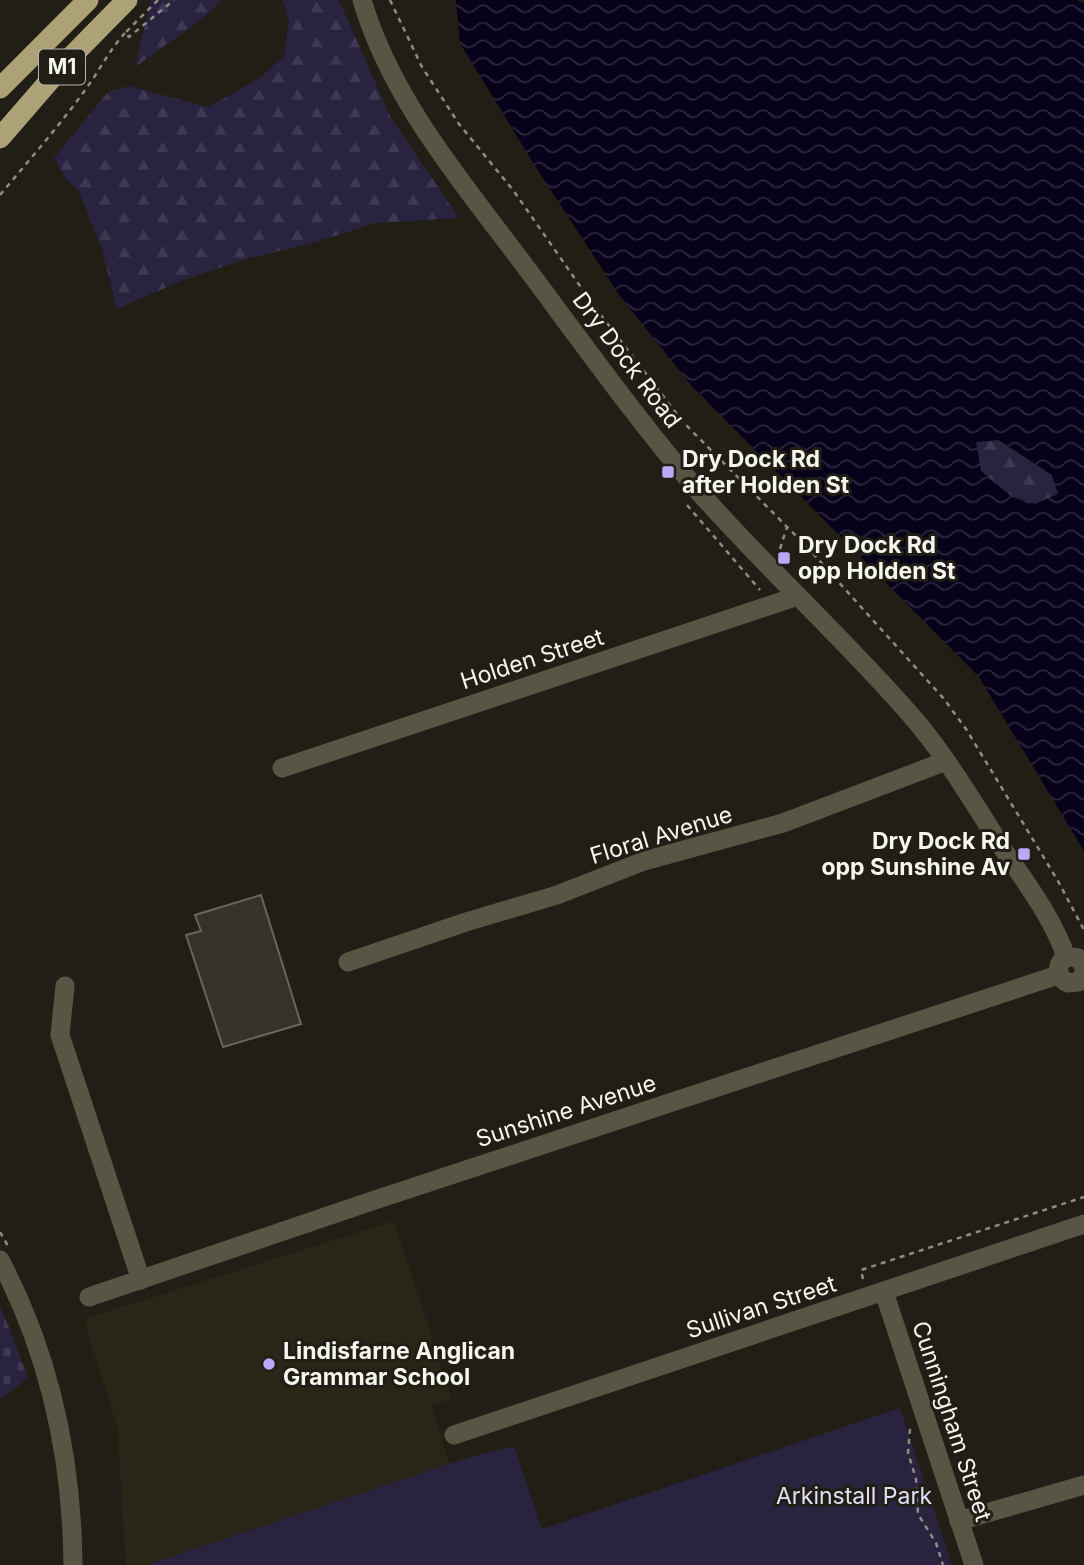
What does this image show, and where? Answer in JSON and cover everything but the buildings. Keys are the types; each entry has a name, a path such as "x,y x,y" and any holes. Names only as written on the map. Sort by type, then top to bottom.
{"highway":[{"name":"M1","path":"0,88 88,0"},
{"name":"M1","path":"0,138 64,64 127,0"}],"street":[{"name":"Dry Dock Road","path":"362,0 384,56 430,139 701,494 914,718 946,761 1048,919 1079,974"},
{"name":"Holden Street","path":"282,768 799,596"},
{"name":"Floral Avenue","path":"348,962 557,895 644,861 783,823 946,761"},
{"name":"Sunshine Avenue","path":"89,1297 383,1197 1058,975 1058,964 1079,974"},
{"path":"65,986 60,1035 141,1280"},
{"name":"Sullivan Street","path":"454,1435 1084,1224"},
{"path":"0,1260 18,1296 40,1352 60,1424 69,1478 73,1565"},
{"name":"Cunningham Street","path":"876,1295 974,1565"},
{"path":"960,1521 1084,1485"}],"path":[{"path":"0,195 69,111 90,83 107,53 158,0"},
{"path":"125,33 129,37 174,0"},
{"path":"390,0 422,67 459,124 513,190 594,306 683,422 787,527 966,729 1084,930"},
{"path":"780,550 787,527"},
{"path":"876,1295 861,1270 1084,1197"},
{"path":"910,1419 908,1453 918,1488 918,1514 936,1543 943,1565"}],"shaded area":[{"name":"Lindisfarne Anglican Grammar School","path":"394,1221 452,1399 432,1405 449,1464 146,1565 126,1565 117,1426 86,1328 87,1318"}],"green space":[{"path":"151,0 222,0 201,20 135,67"},
{"path":"282,0 339,0 391,118 459,218 375,223 312,243 246,259 181,281 117,309 102,250 79,192 65,178 54,158 109,91 129,86 208,107 260,78 284,56 289,20"},
{"path":"998,440 1052,475 1058,494 1035,504 1012,497 981,471 976,442"},
{"path":"0,1304 28,1378 0,1400"},
{"name":"Arkinstall Park","path":"900,1408 952,1565 146,1565 473,1456 514,1446 542,1529"}],"water":[{"path":"456,0 1076,0 1084,3 1084,851 979,677 691,385 620,296 535,166 460,43","holes":["999,440 1052,475 1058,494 1035,504 1012,497 981,471 976,442"]}],"place":[{"name":"Dry Dock Rd after Holden St","path":"668,472"},
{"name":"Dry Dock Rd opp Holden St","path":"784,558"},
{"name":"Dry Dock Rd opp Sunshine Av","path":"1024,854"},
{"name":"Lindisfarne Anglican Grammar School","path":"269,1364"}]}
